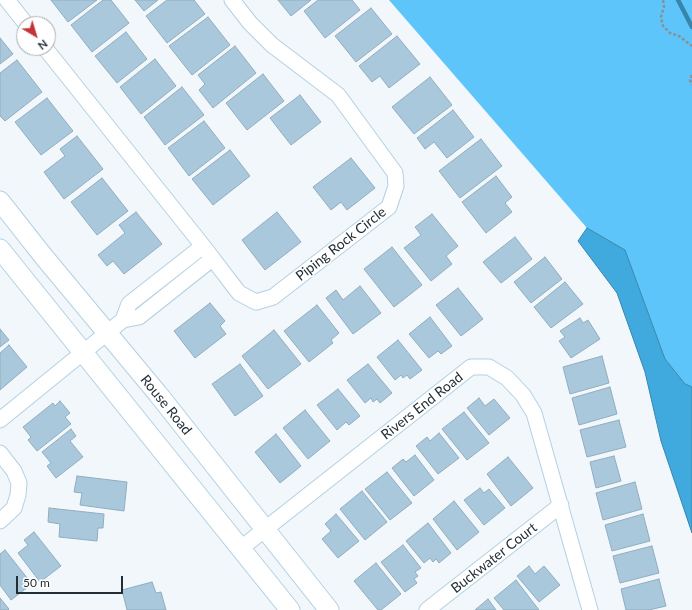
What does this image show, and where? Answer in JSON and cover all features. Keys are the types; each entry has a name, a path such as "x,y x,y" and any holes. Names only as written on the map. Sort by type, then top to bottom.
{"street":[{"path":"7,0 20,16"},
{"name":"Piping Rock Circle","path":"51,56 239,293 256,302 273,297 389,207 396,186 395,173 338,95 272,45 250,23 232,0"},
{"name":"Rouse Road","path":"0,201 44,258 158,394 329,610"},
{"path":"123,320 129,304 203,246"},
{"path":"0,249 290,610"},
{"path":"0,420 123,320 139,317 212,258"},
{"path":"163,277 172,290"},
{"name":"Rivers End Road","path":"240,549 471,367 489,367 507,378 522,395 534,413 590,610"},
{"path":"0,453 14,471 19,483 18,496 14,508 0,521"},
{"name":"Buckwater Court","path":"427,610 561,505"}],"path":[{"path":"663,0 663,26 670,33 679,36 692,46"},
{"path":"692,75 690,80 692,85"}],"shaded area":[{"path":"389,0 692,0 692,387 685,384 665,359 625,250 587,228"},
{"path":"587,228 625,250 665,359 685,384 692,387 692,533 661,441 645,372 617,293 578,241"}],"building":[{"path":"51,0 97,0 68,22"},
{"path":"103,0 111,0 129,23 92,52 71,25"},
{"path":"135,0 158,0 144,11"},
{"path":"167,0 194,0 205,14 167,43 146,16"},
{"path":"278,0 311,0 291,16"},
{"path":"318,0 352,0 360,10 325,38 304,11"},
{"path":"371,8 392,34 356,62 335,36"},
{"path":"208,17 230,45 192,75 169,46"},
{"path":"126,32 147,59 117,83 95,56"},
{"path":"397,36 420,64 389,88 380,76 372,82 359,66"},
{"path":"0,38 13,54 0,64"},
{"path":"235,46 256,73 213,108 199,90 205,84 198,75"},
{"path":"155,59 176,86 141,114 120,87"},
{"path":"17,60 42,92 5,121 0,116 0,73"},
{"path":"263,74 284,101 247,130 226,103"},
{"path":"430,77 452,105 414,134 392,107"},
{"path":"182,87 204,115 165,145 144,117"},
{"path":"300,95 321,122 291,145 270,118"},
{"path":"47,98 73,131 41,155 15,122"},
{"path":"453,110 474,137 447,158 434,142 425,149 417,138"},
{"path":"204,121 225,148 189,176 168,148"},
{"path":"77,136 103,169 64,199 44,172 65,156 60,149"},
{"path":"481,139 502,166 460,198 439,171"},
{"path":"230,150 250,176 213,205 192,179"},
{"path":"351,158 375,188 347,210 341,202 331,210 313,187"},
{"path":"496,176 512,197 505,203 512,212 486,233 462,202"},
{"path":"102,178 128,211 97,235 71,202"},
{"path":"136,212 162,244 124,274 113,261 107,266 98,255 125,233 119,225"},
{"path":"277,212 301,242 265,270 242,240"},
{"path":"432,214 458,246 446,256 452,264 431,281 404,248 421,235 415,227"},
{"path":"515,237 532,259 501,283 483,262"},
{"path":"392,247 422,285 394,307 364,269"},
{"path":"545,257 562,279 531,303 514,282"},
{"path":"565,282 583,304 551,328 534,307"},
{"path":"360,286 381,313 353,334 326,298 336,290 343,300"},
{"path":"458,288 483,319 461,336 436,305"},
{"path":"210,303 225,321 220,326 226,334 195,358 174,331"},
{"path":"317,305 339,333 331,340 333,343 309,362 284,331"},
{"path":"430,317 452,346 441,354 438,351 429,358 409,334"},
{"path":"580,318 583,323 588,320 600,339 571,358 559,341 565,337 560,331"},
{"path":"0,329 9,340 0,347"},
{"path":"274,330 301,364 268,389 242,356"},
{"path":"398,340 422,370 410,379 407,375 403,378 401,375 395,380 377,357"},
{"path":"9,345 27,367 0,390 0,353"},
{"path":"602,356 609,383 570,394 563,367"},
{"path":"240,364 263,396 235,416 212,384"},
{"path":"368,364 392,393 380,403 377,399 373,402 371,398 365,403 347,380"},
{"path":"610,387 617,414 579,425 572,398"},
{"path":"338,389 360,416 349,425 346,422 337,430 317,405"},
{"path":"479,398 485,406 494,399 510,418 489,435 467,408"},
{"path":"60,401 70,413 65,417 71,424 37,451 28,440 31,437 23,427 53,403 55,406"},
{"path":"305,410 330,441 308,459 283,428"},
{"path":"464,412 489,443 467,460 442,429"},
{"path":"619,420 626,447 587,457 580,430"},
{"path":"71,429 76,436 70,441 83,457 56,478 47,466 51,463 42,452"},
{"path":"439,433 459,458 438,474 416,446 427,437 430,441"},
{"path":"276,434 301,466 280,483 255,452"},
{"path":"415,455 434,480 414,496 392,468 403,459 406,462"},
{"path":"614,456 621,481 596,488 590,462"},
{"path":"508,457 533,488 511,506 487,474"},
{"path":"387,472 412,503 390,520 365,489"},
{"path":"77,476 127,482 124,511 80,505 82,493 74,492"},
{"path":"635,482 642,509 603,520 596,493"},
{"path":"480,488 484,493 489,489 505,508 484,525 464,500"},
{"path":"362,491 387,522 365,540 340,509"},
{"path":"454,501 479,532 457,550 433,519"},
{"path":"49,508 104,514 103,528 98,528 97,541 59,537 60,524 48,522"},
{"path":"336,514 359,541 338,558 322,539 331,531 325,524"},
{"path":"643,514 650,541 612,551 605,525"},
{"path":"428,523 451,553 439,563 436,559 433,562 430,558 424,563 406,541"},
{"path":"34,532 61,566 40,582 18,553 28,545 24,540"},
{"path":"403,545 421,568 415,572 418,576 414,579 417,583 405,592 381,562"},
{"path":"652,546 659,573 620,583 613,556"},
{"path":"5,550 32,584 11,600 0,585 0,554"},
{"path":"376,563 401,594 381,610 378,610 354,581"},
{"path":"529,566 535,574 544,566 560,585 539,602 517,576"},
{"path":"659,579 666,606 649,610 626,610 621,589"},
{"path":"516,580 539,610 504,610 494,598"},
{"path":"152,582 156,593 161,592 166,610 127,610 122,590"},
{"path":"0,598 9,609 8,610 0,610"},
{"path":"488,599 496,610 475,610"}],"waterway":[{"path":"678,0 692,27"}]}
